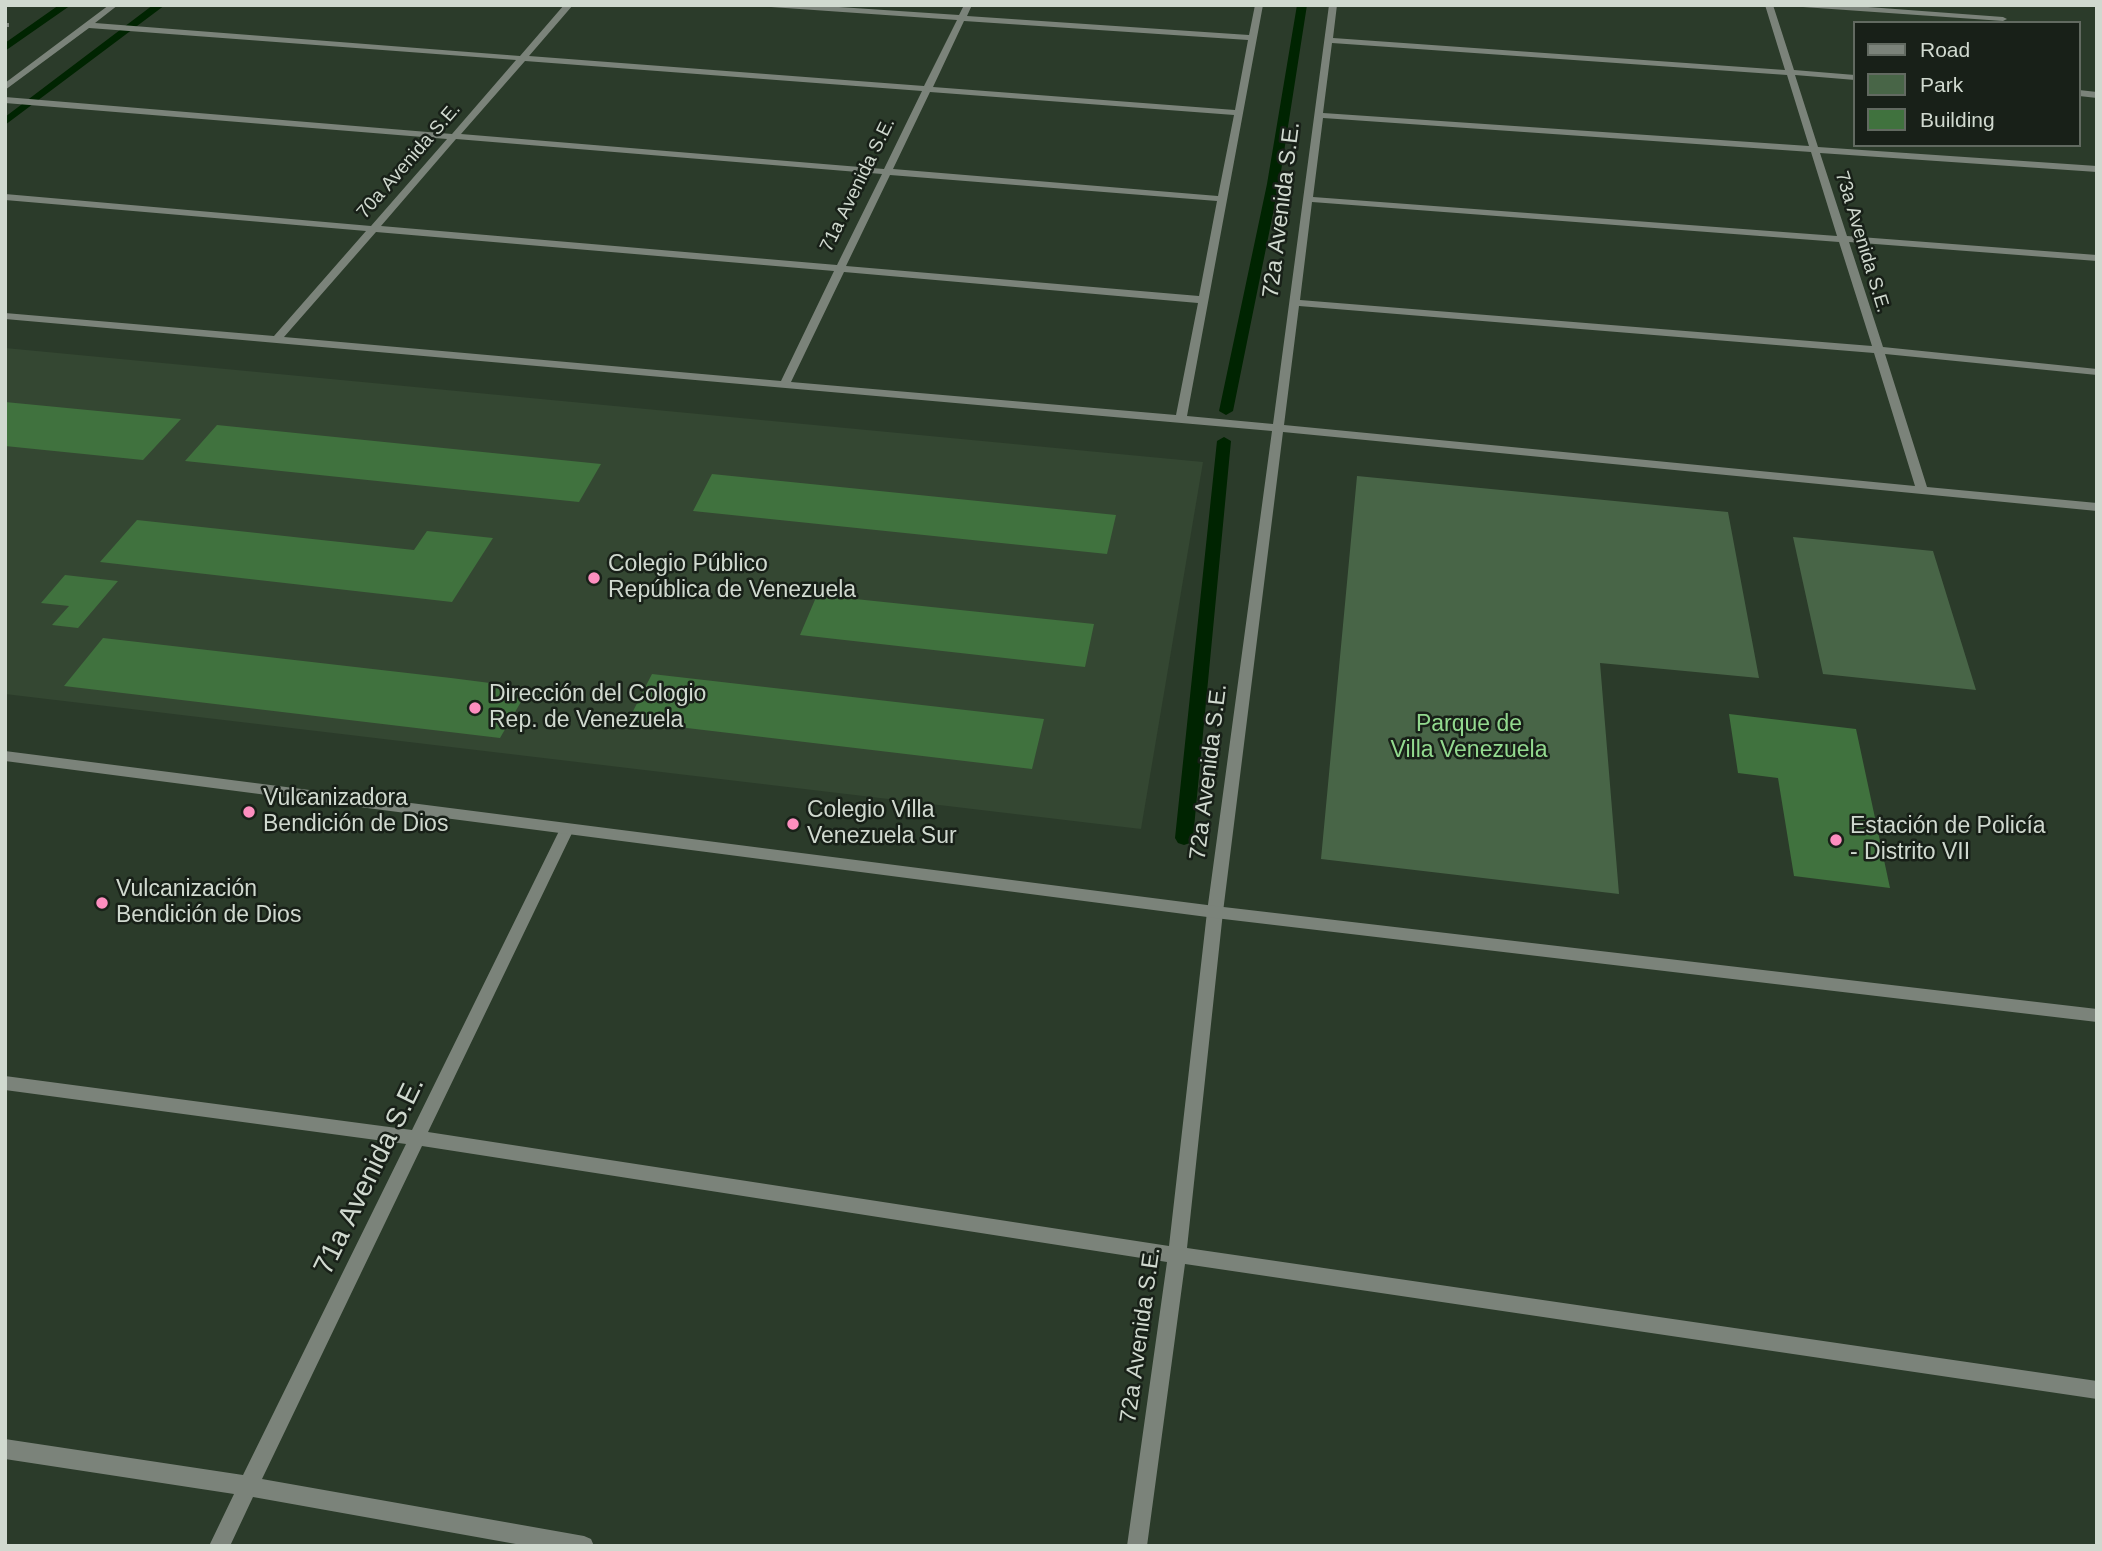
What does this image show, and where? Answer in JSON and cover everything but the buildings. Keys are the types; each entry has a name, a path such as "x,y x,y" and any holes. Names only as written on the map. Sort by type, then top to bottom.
{"street":[{"path":"5,87 114,5"},
{"name":"70a Avenida S.E.","path":"276,340 569,5"},
{"path":"771,5 1252,38"},
{"name":"71a Avenida S.E.","path":"785,383 968,5"},
{"path":"1181,419 1259,5"},
{"name":"72a Avenida S.E.","path":"1137,1546 1177,1255 1215,912 1333,5"},
{"name":"73a Avenida S.E.","path":"1769,5 1922,488"},
{"path":"1803,5 2003,19"},
{"path":"87,25 1239,113"},
{"path":"1328,40 1854,77"},
{"path":"5,100 1223,199"},
{"path":"1319,115 2097,169"},
{"path":"5,197 1203,300"},
{"path":"1308,199 2097,258"},
{"path":"1295,303 1878,351 2097,372"},
{"path":"5,316 1181,419 1922,488 2097,507"},
{"path":"5,756 1215,912 2097,1016"},
{"name":"71a Avenida S.E.","path":"219,1546 567,829"},
{"path":"5,1083 418,1138 1177,1255 2097,1390"},
{"path":"5,1449 249,1486 584,1546"}],"shaded area":[{"name":"Colegio Público República de Venezuela","path":"5,348 1203,462 1141,829 5,694"}],"green space":[{"name":"Parque de Villa Venezuela","path":"1357,476 1728,512 1759,678 1600,663 1619,894 1321,859"},
{"path":"1793,537 1933,551 1976,690 1823,674"}],"waterway":[{"path":"5,48 66,5"},
{"path":"5,122 160,5"},
{"path":"1226,411 1273,184 1302,5"},
{"path":"1184,838 1224,441"}],"place":[{"name":"Colegio Público República de Venezuela","path":"594,578"},
{"name":"Dirección del Cologio Rep. de Venezuela","path":"475,708"},
{"name":"Vulcanizadora Bendición de Dios","path":"249,812"},
{"name":"Colegio Villa Venezuela Sur","path":"793,824"},
{"name":"Estación de Policía - Distrito VII","path":"1836,840"},
{"name":"Vulcanización Bendición de Dios","path":"102,903"}]}
